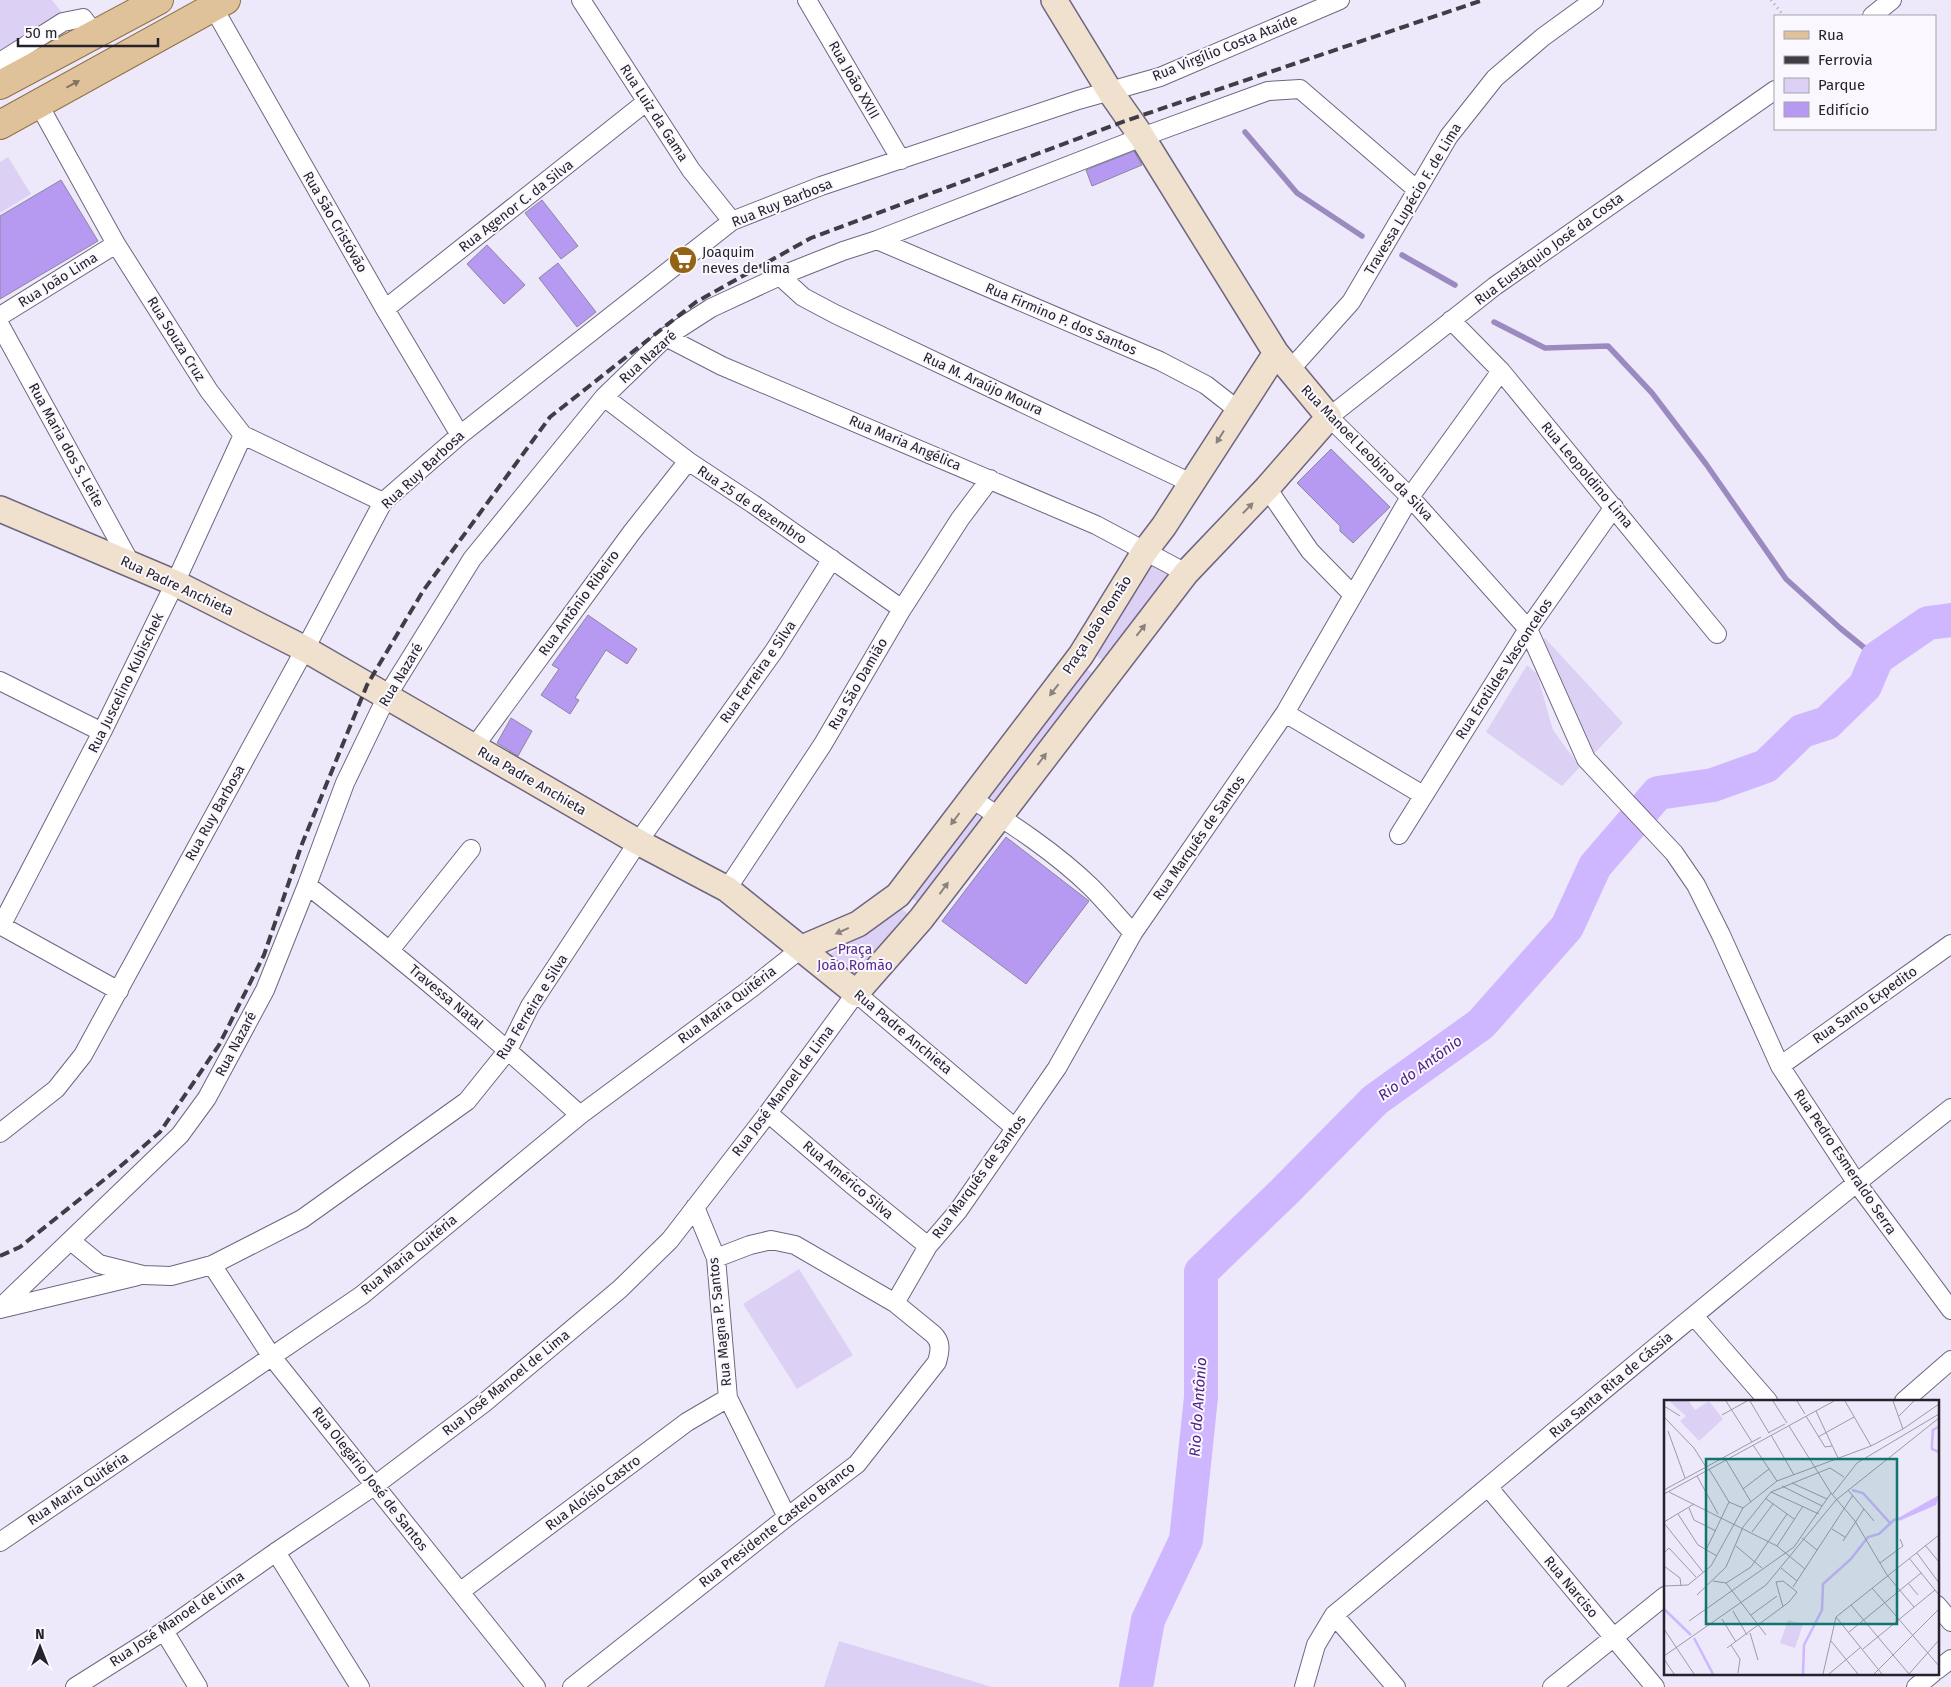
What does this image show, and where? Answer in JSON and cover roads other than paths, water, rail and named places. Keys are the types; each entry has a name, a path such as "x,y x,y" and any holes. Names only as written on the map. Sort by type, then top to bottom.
{"main road":[{"path":"0,79 96,35 154,3 170,31"},
{"path":"0,125 219,4"}],"street":[{"name":"Rua Luiz da Gama","path":"581,0 691,170 732,221"},
{"name":"Rua João XXIII","path":"807,0 901,160"},
{"name":"Rua Manoel Leobino da Silva","path":"1054,0 1108,90 1135,128 1283,362 1329,417 1410,497 1528,629 1586,759 1674,853 1696,885 1721,935 1752,1007"},
{"name":"Rua Virgílio Costa Ataíde","path":"1108,90 1160,76 1340,0"},
{"name":"Travessa Lupécio F. de Lima","path":"1283,362 1351,302 1448,136 1495,78 1543,37 1594,0"},
{"path":"1873,15 1892,0"},
{"name":"Rua São Cristóvão","path":"219,4 384,309 460,435"},
{"name":"Rua Nazaré","path":"0,1309 180,1135 207,1098 265,990 345,783 387,696 472,560 604,397 666,337 711,308 780,276 843,251 877,240 1135,128 1268,91 1300,89 1416,189"},
{"name":"Rua Ruy Barbosa","path":"0,1133 56,1089 83,1055 305,649 383,502 460,435 732,221 820,186 1108,90"},
{"name":"Rua Eustáquio José da Costa","path":"1329,417 1495,286 1774,91"},
{"name":"Rua Agenor C. da Silva","path":"384,309 646,102"},
{"name":"Rua Souza Cruz","path":"38,103 116,244 209,391 242,435 383,502"},
{"name":"Rua Firmino P. dos Santos","path":"877,240 1160,361 1206,385 1238,410"},
{"name":"Rua João Lima","path":"0,316 116,244"},
{"name":"Rua M. Araújo Moura","path":"780,276 803,297 835,314 1192,483"},
{"name":"Rua Leopoldino Lima","path":"1451,320 1501,371 1717,634"},
{"name":"Rua Maria dos S. Leite","path":"0,326 131,564"},
{"name":"Rua Maria Angélica","path":"666,337 722,366 1096,525 1186,573"},
{"name":"Praça João Romão","path":"802,948 858,924 898,895 970,798 1081,655 1144,551 1164,526 1238,410 1283,362"},
{"name":"Rua Marquês de Santos","path":"895,1303 928,1246 958,1211 1057,1068 1133,933 1285,712 1410,497 1501,371"},
{"name":"Rua 25 de dezembro","path":"604,397 688,461 902,608"},
{"path":"856,993 921,919 1186,573 1267,488 1329,417"},
{"name":"Rua Juscelino Kubischek","path":"1,926 102,732 175,583 242,435"},
{"name":"Rua Antônio Ribeiro","path":"474,747 632,532 688,461"},
{"name":"Rua São Damião","path":"727,889 823,744 902,608 960,519 990,479"},
{"path":"1267,488 1310,551 1353,595"},
{"name":"Rua Erotildes Vasconcelos","path":"1399,835 1422,795 1480,708 1528,629 1614,507"},
{"name":"Rua Padre Anchieta","path":"0,509 175,583 305,649 638,842 727,889 802,948 1015,1128"},
{"name":"Rua Ferreira e Silva","path":"72,1241 99,1264 143,1275 171,1276 212,1265 302,1219 467,1101 508,1050 530,1006 638,842 774,651 832,559"},
{"path":"1081,655 1105,677"},
{"path":"0,681 102,732"},
{"path":"1285,712 1422,795"},
{"path":"970,798 1000,816 1057,858 1090,886 1133,933"},
{"path":"390,950 470,849"},
{"name":"Travessa Natal","path":"307,885 390,950 508,1050 580,1115"},
{"path":"898,895 921,919"},
{"path":"1,926 119,991"},
{"name":"Rua Santo Expedito","path":"1780,1066 1951,944"},
{"name":"Rua Maria Quitéria","path":"0,1542 362,1294 580,1115 753,987 802,948"},
{"name":"Rua José Manoel de Lima","path":"75,1687 164,1631 374,1486 484,1404 620,1289 670,1240 768,1113 856,993"},
{"name":"Rua Pedro Esmeraldo Serra","path":"1752,1007 1780,1066 1856,1182 1951,1310"},
{"name":"Rua Santa Rita de Cássia","path":"1304,1687 1316,1645 1334,1616 1856,1182 1951,1108"},
{"name":"Rua Américo Silva","path":"768,1113 851,1184 928,1246"},
{"name":"Rua Magna P. Santos","path":"695,1207 716,1258 728,1398 787,1517"},
{"path":"716,1258 750,1245 771,1240 795,1245 895,1303"},
{"name":"Rua Olegário José de Santos","path":"212,1265 272,1357 536,1687"},
{"path":"0,1309 143,1275"},
{"name":"Rua Presidente Castelo Branco","path":"572,1687 857,1464 937,1362 940,1348 937,1338 895,1303"},
{"path":"1694,1316 1767,1400"},
{"path":"1905,1400 1951,1360"},
{"name":"Rua Aloísio Castro","path":"460,1591 687,1422 728,1398"},
{"name":"Rua Narciso","path":"1488,1487 1655,1687"},
{"path":"276,1552 360,1687"},
{"path":"1552,1687 1664,1597"},
{"path":"1938,1606 1951,1622"},
{"path":"1334,1616 1396,1687"},
{"path":"164,1631 198,1687"},
{"path":"1938,1669 1951,1659"},
{"path":"1916,1687 1932,1674"}],"waterway":[{"path":"1245,132 1297,193 1362,236"},
{"path":"1402,255 1455,285"},
{"path":"1494,322 1545,348 1608,346 1652,393 1706,464 1786,579 1840,628 1877,658"},
{"name":"Rio do Antônio","path":"1136,1687 1148,1620 1186,1540 1201,1397 1201,1272 1375,1100 1481,1024 1567,927 1595,866 1658,793 1713,785 1766,766 1802,731 1827,723 1865,686 1877,658 1928,623 1951,620"}],"railway":[{"path":"0,1256 20,1247 115,1171 160,1132 219,1045 264,955 302,844 367,685 423,591 550,417 696,302 811,238 1128,120 1483,0"}],"place":[{"name":"Joaquim neves de lima","path":"683,260"}]}
